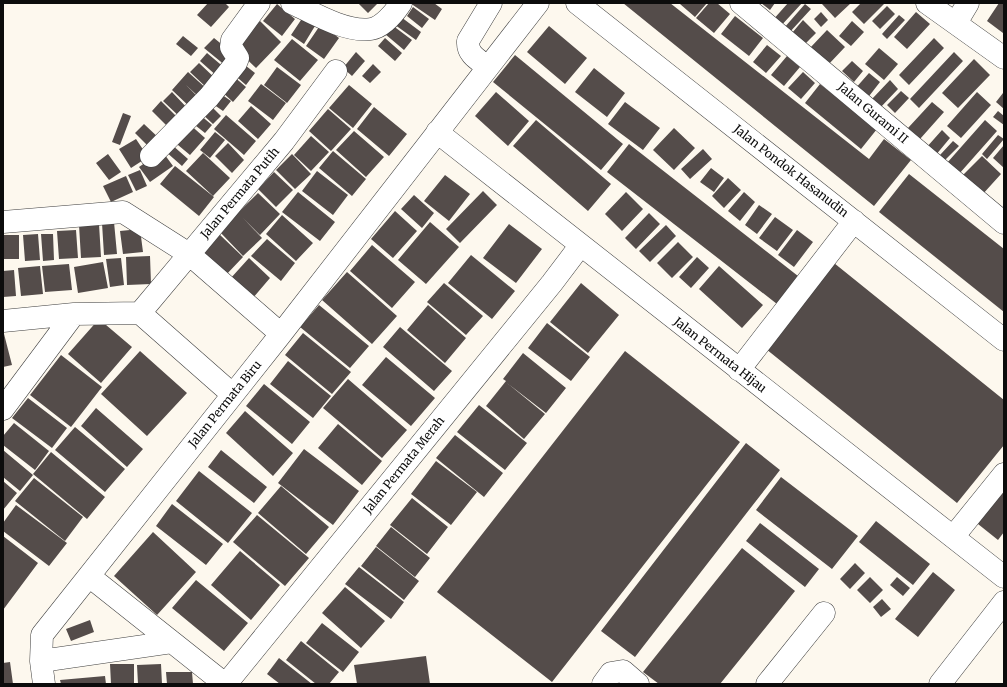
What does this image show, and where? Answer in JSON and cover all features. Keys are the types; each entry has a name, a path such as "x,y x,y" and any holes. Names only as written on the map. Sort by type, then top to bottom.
{"street":[{"path":"151,156 209,97 236,63 238,58 231,48 232,40 259,3"},
{"path":"292,3 344,27 371,29 395,12 401,3"},
{"path":"488,67 470,53 467,48 468,42 491,3"},
{"name":"Jalan Permata Biru","path":"44,684 41,660 42,635 280,334 538,3"},
{"name":"Jalan Pondok Hasanudin","path":"577,3 1004,340"},
{"name":"Jalan Gurami II","path":"741,3 1004,223"},
{"path":"927,3 1004,58"},
{"path":"956,23 968,3"},
{"name":"Jalan Permata Putih","path":"140,312 284,141 336,71"},
{"name":"Jalan Permata Hijau","path":"437,132 580,246 1004,577"},
{"path":"3,222 123,212 190,254 280,334"},
{"path":"739,370 854,221"},
{"name":"Jalan Permata Merah","path":"226,684 547,289 580,246"},
{"path":"3,321 74,314 140,312 232,394"},
{"path":"3,409 74,314"},
{"path":"953,537 1004,474"},
{"path":"89,576 226,684"},
{"path":"940,684 1004,602"},
{"path":"767,684 824,613"},
{"path":"41,660 172,642"},
{"path":"603,684 611,673 623,671 638,684"}],"building":[{"path":"208,3 225,3 229,7 211,27 197,15"},
{"path":"358,3 378,3 368,13"},
{"path":"410,3 434,3 442,9 435,20"},
{"path":"623,3 670,3 869,159 884,139 911,160 874,206"},
{"path":"707,3 695,17 680,4"},
{"path":"709,3 717,3 730,14 714,33 696,18"},
{"path":"761,3 775,3 770,10"},
{"path":"788,3 802,3 779,28 772,21"},
{"path":"851,3 835,18 822,4"},
{"path":"861,3 885,3 864,24 852,12"},
{"path":"999,3 1004,3 1003,33 987,21"},
{"path":"277,4 295,19 282,36 263,21"},
{"path":"805,4 811,9 789,33 784,28"},
{"path":"887,6 895,14 880,29 872,21"},
{"path":"413,7 429,19 422,28 407,16"},
{"path":"821,12 828,20 821,27 814,19"},
{"path":"916,12 930,24 907,49 894,37"},
{"path":"397,14 421,32 416,40 391,22"},
{"path":"899,15 905,20 887,39 882,34"},
{"path":"735,16 763,38 749,56 721,34"},
{"path":"303,17 315,26 304,44 291,35"},
{"path":"803,20 816,33 804,45 792,33"},
{"path":"260,21 281,42 256,68 234,47"},
{"path":"852,21 864,32 851,46 839,36"},
{"path":"321,24 339,38 324,59 306,46"},
{"path":"392,25 412,40 404,50 385,34"},
{"path":"549,26 587,58 565,84 527,52"},
{"path":"827,30 845,47 828,65 810,48"},
{"path":"183,36 198,48 191,56 176,44"},
{"path":"214,38 235,55 226,66 204,48"},
{"path":"385,38 402,53 395,61 378,46"},
{"path":"934,38 944,48 909,85 899,75"},
{"path":"292,39 318,60 300,81 274,60"},
{"path":"767,45 781,56 766,73 753,62"},
{"path":"879,48 898,64 884,80 865,64"},
{"path":"356,52 365,61 352,76 343,68"},
{"path":"954,52 963,61 919,108 910,99"},
{"path":"207,53 226,69 218,77 200,61"},
{"path":"515,55 623,144 601,170 493,82"},
{"path":"787,56 800,67 784,86 771,75"},
{"path":"974,59 990,75 958,108 942,93"},
{"path":"852,61 863,71 854,82 842,71"},
{"path":"241,62 255,73 246,85 232,73"},
{"path":"199,63 217,80 208,89 190,72"},
{"path":"373,64 381,72 370,83 362,76"},
{"path":"277,67 301,85 287,103 264,85"},
{"path":"594,68 625,93 607,117 575,92"},
{"path":"188,72 208,90 200,98 186,85 200,99 192,109 172,90"},
{"path":"803,72 815,83 801,99 788,88"},
{"path":"869,73 880,82 866,100 854,90"},
{"path":"232,75 246,87 233,102 220,90"},
{"path":"890,80 898,89 880,108 872,99"},
{"path":"261,84 286,103 273,120 248,101"},
{"path":"820,84 877,129 861,149 805,103"},
{"path":"349,85 372,104 353,128 329,108"},
{"path":"901,91 909,98 895,113 887,105"},
{"path":"172,92 190,111 182,119 163,101"},
{"path":"218,92 231,101 223,111 210,102"},
{"path":"496,92 529,121 508,146 475,116"},
{"path":"977,92 991,105 961,138 947,126"},
{"path":"1003,93 1004,94 1004,109 996,102"},
{"path":"161,101 182,122 172,131 152,111"},
{"path":"625,102 660,128 643,150 608,124"},
{"path":"932,102 944,112 920,139 908,128"},
{"path":"208,103 221,116 213,124 200,112"},
{"path":"251,106 271,124 258,139 238,121"},
{"path":"374,107 407,134 389,156 357,129"},
{"path":"328,109 351,129 331,151 309,131"},
{"path":"998,111 1004,116 1004,125 993,117"},
{"path":"123,113 131,116 120,145 112,142"},
{"path":"199,114 212,125 205,133 191,122"},
{"path":"226,115 256,141 244,155 214,129"},
{"path":"536,120 611,184 588,211 513,146"},
{"path":"985,120 997,131 959,174 947,163"},
{"path":"187,122 205,138 190,155 172,140"},
{"path":"144,124 161,140 152,150 135,133"},
{"path":"674,128 695,148 674,170 653,150"},
{"path":"942,130 950,138 935,156 926,148"},
{"path":"354,131 384,157 366,177 336,150"},
{"path":"215,132 225,140 210,158 200,150"},
{"path":"998,135 1004,139 987,159 982,154"},
{"path":"311,136 329,152 311,171 294,155"},
{"path":"136,139 148,157 131,168 119,149"},
{"path":"953,141 959,146 945,160 940,155"},
{"path":"228,143 244,160 232,173 215,156"},
{"path":"171,144 188,159 182,166 165,151"},
{"path":"629,144 798,276 777,304 607,172"},
{"path":"1004,145 1004,168 993,158"},
{"path":"703,149 712,159 690,179 681,169"},
{"path":"162,151 173,166 150,182 139,167"},
{"path":"333,151 366,179 352,196 319,168"},
{"path":"203,153 230,178 213,196 186,171"},
{"path":"108,154 121,172 109,180 96,163"},
{"path":"292,154 311,174 295,189 276,170"},
{"path":"982,156 1001,174 982,195 962,176"},
{"path":"175,166 214,197 199,216 160,184"},
{"path":"711,168 724,178 714,192 700,182"},
{"path":"140,170 147,186 136,191 128,175"},
{"path":"317,171 348,195 333,215 302,191"},
{"path":"274,172 293,190 276,207 258,189"},
{"path":"909,174 1004,249 1004,312 879,212"},
{"path":"445,175 470,194 449,221 424,201"},
{"path":"126,176 133,192 111,202 103,186"},
{"path":"728,178 741,190 724,208 712,196"},
{"path":"483,191 497,205 460,243 446,229"},
{"path":"298,192 335,222 320,241 282,212"},
{"path":"626,192 643,209 622,231 605,214"},
{"path":"744,192 755,202 740,221 728,211"},
{"path":"258,193 280,214 260,235 243,218 262,238 243,256 219,231"},
{"path":"414,195 434,213 422,228 401,209"},
{"path":"759,205 772,214 757,234 745,225"},
{"path":"395,211 417,231 393,258 371,239"},
{"path":"649,213 660,224 636,249 625,238"},
{"path":"282,215 313,243 296,261 266,234"},
{"path":"775,217 793,230 777,251 759,238"},
{"path":"114,222 117,254 104,255 102,223"},
{"path":"430,222 459,247 426,284 398,260"},
{"path":"99,224 101,257 81,258 79,225"},
{"path":"509,224 542,249 516,283 483,258"},
{"path":"666,225 676,236 650,262 639,251"},
{"path":"140,229 143,252 123,254 120,231"},
{"path":"76,230 78,258 59,259 57,231"},
{"path":"797,230 813,242 794,267 778,255"},
{"path":"218,233 243,257 225,276 200,252"},
{"path":"38,234 40,260 25,261 23,235"},
{"path":"41,234 53,234 54,260 43,261"},
{"path":"3,235 19,235 19,259 3,259"},
{"path":"267,239 295,263 281,281 251,256"},
{"path":"678,242 693,257 672,278 657,263"},
{"path":"372,245 415,282 392,308 350,271"},
{"path":"471,255 515,291 492,319 448,283"},
{"path":"150,256 151,284 127,285 126,257"},
{"path":"697,257 709,268 691,288 679,277"},
{"path":"121,258 124,285 110,287 106,259"},
{"path":"249,258 270,278 252,299 230,279"},
{"path":"103,262 108,288 78,293 74,267"},
{"path":"834,263 1004,400 1004,445 957,503 766,349"},
{"path":"69,264 72,290 45,292 42,266"},
{"path":"40,266 43,294 21,296 18,268"},
{"path":"719,266 763,305 742,328 699,289"},
{"path":"14,270 16,296 3,297 3,271"},
{"path":"347,272 397,316 372,344 322,300"},
{"path":"444,283 483,316 466,335 427,302"},
{"path":"581,283 619,315 588,353 550,322"},
{"path":"319,305 369,346 350,368 300,327"},
{"path":"428,305 466,338 445,363 407,330"},
{"path":"99,319 132,347 101,383 68,354"},
{"path":"547,323 590,357 571,381 528,348"},
{"path":"400,327 452,371 434,391 383,347"},
{"path":"3,330 12,365 3,367"},
{"path":"303,333 351,372 332,394 285,355"},
{"path":"140,351 187,393 147,436 101,394"},
{"path":"625,351 740,442 552,682 437,592"},
{"path":"523,353 566,388 546,413 507,383 545,414 524,439 486,406 506,381 503,379"},
{"path":"61,355 102,387 71,427 30,395"},
{"path":"386,357 435,398 411,426 362,385"},
{"path":"288,361 331,396 313,418 270,384"},
{"path":"348,379 407,430 382,458 323,408"},
{"path":"264,384 310,422 292,444 246,406"},
{"path":"28,398 67,428 52,448 12,418"},
{"path":"479,405 527,443 505,470 457,432"},
{"path":"96,408 143,449 127,467 81,426"},
{"path":"245,411 293,453 273,476 226,433"},
{"path":"14,423 49,451 35,470 3,445 3,436"},
{"path":"338,424 382,461 362,485 318,448"},
{"path":"75,427 125,469 105,492 55,450"},
{"path":"455,435 503,473 484,497 436,458"},
{"path":"746,443 780,470 635,657 601,631"},
{"path":"304,449 359,491 333,525 278,483"},
{"path":"3,450 33,475 20,491 3,477"},
{"path":"221,450 267,487 254,503 208,467"},
{"path":"51,452 105,497 87,519 33,474"},
{"path":"436,461 477,492 451,525 411,494"},
{"path":"199,471 252,513 228,543 176,501"},
{"path":"781,477 858,536 832,569 756,510"},
{"path":"34,478 83,517 65,541 15,501"},
{"path":"3,481 17,493 3,510"},
{"path":"1004,481 1004,532 998,540 973,520"},
{"path":"281,486 329,527 306,554 258,513"},
{"path":"412,498 448,527 427,554 390,525"},
{"path":"172,504 223,544 206,565 156,526"},
{"path":"16,505 67,543 49,566 3,531 3,523"},
{"path":"257,515 309,558 285,586 233,542"},
{"path":"876,521 930,564 913,585 859,542"},
{"path":"760,523 819,569 805,587 746,541"},
{"path":"391,527 430,558 415,577 376,546"},
{"path":"153,532 196,572 157,615 114,576"},
{"path":"3,536 38,563 3,610"},
{"path":"376,547 419,581 404,600 361,566"},
{"path":"742,548 795,591 720,684 659,684 643,672"},
{"path":"240,551 280,585 251,620 211,585"},
{"path":"855,563 865,573 850,589 840,579"},
{"path":"359,567 404,602 391,619 345,584"},
{"path":"933,572 955,590 918,637 895,619"},
{"path":"870,577 883,590 870,603 857,590"},
{"path":"897,577 910,588 903,596 890,585"},
{"path":"196,580 248,623 224,651 172,608"},
{"path":"345,587 385,621 361,648 322,613"},
{"path":"882,599 891,609 881,617 873,607"},
{"path":"90,620 94,632 71,641 66,629"},
{"path":"322,623 359,652 343,672 306,643"},
{"path":"301,641 339,672 329,684 316,684 286,660"},
{"path":"426,656 430,684 357,684 354,665"},
{"path":"279,658 312,684 280,684 267,674"},
{"path":"10,662 13,684 3,684 3,663"},
{"path":"110,664 134,664 134,684 111,684"},
{"path":"161,664 162,684 138,684 137,665"},
{"path":"166,672 192,672 193,684 167,684"},
{"path":"105,676 106,684 61,684 60,680"}]}
